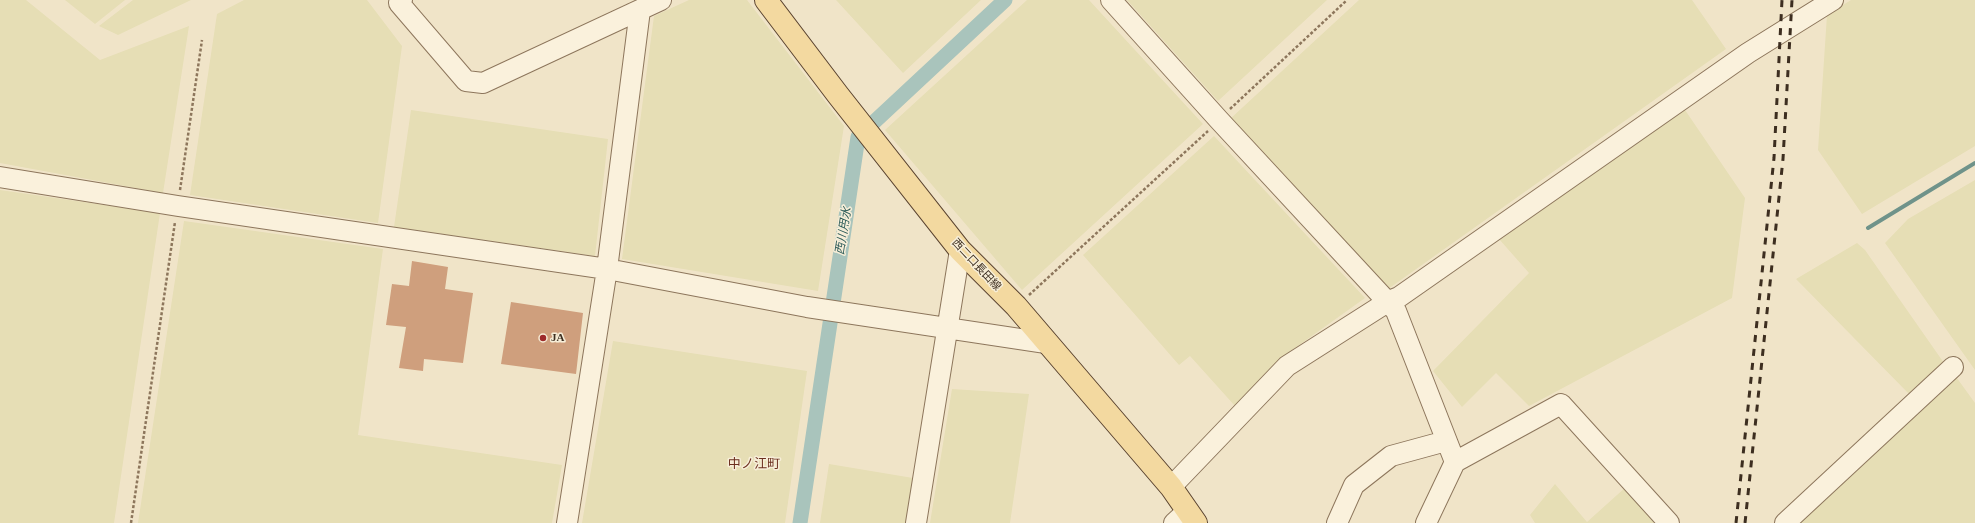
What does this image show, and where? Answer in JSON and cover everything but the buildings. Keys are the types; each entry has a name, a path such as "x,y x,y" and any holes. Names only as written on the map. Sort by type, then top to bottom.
{"main road":[{"name":"西二口長田線","path":"766,0 838,96 960,250 1016,306 1046,343 1171,487 1185,519"}],"street":[{"path":"402,0 399,3 466,81 483,83 661,0"},
{"path":"1111,0 1219,120 1389,301 1396,311 1455,462"},
{"path":"1171,487 1287,366 1389,301 1399,297 1748,53 1833,0"},
{"path":"567,523 608,268 640,10"},
{"path":"0,177 178,206 608,268 807,307 1046,343"},
{"path":"916,523 960,250"},
{"path":"1785,523 1953,367"},
{"path":"1426,523 1455,462 1561,404 1669,523"},
{"path":"1337,523 1354,485 1391,456 1446,441"}],"path":[{"path":"1016,306 1219,120 1346,0"},
{"path":"131,523 202,40"}],"shaded area":[{"path":"0,0 26,0 100,60 189,26 163,193 0,163"},
{"path":"65,0 125,0 95,24"},
{"path":"133,0 191,0 118,35 99,26"},
{"path":"244,0 367,0 402,46 378,223 190,195 217,14"},
{"path":"689,0 747,0 844,126 818,291 622,259 654,16"},
{"path":"836,0 981,0 903,73"},
{"path":"1027,0 1089,0 1203,124 1022,290 885,130"},
{"path":"1127,0 1327,0 1218,101"},
{"path":"1359,0 1692,0 1726,49 1388,289 1230,119"},
{"path":"1851,0 1975,0 1975,146 1862,214 1818,150 1827,15"},
{"path":"411,110 608,139 595,256 394,227"},
{"path":"1685,110 1745,198 1732,298 1529,406 1496,373 1462,407 1433,371 1529,273 1499,239"},
{"path":"1214,136 1365,298 1281,358 1235,406 1190,356 1179,365 1083,255"},
{"path":"1975,180 1975,370 1885,243 1908,219"},
{"path":"0,190 160,213 114,523 0,523"},
{"path":"184,221 383,249 358,435 562,465 552,523 138,523"},
{"path":"1857,243 1865,250 1944,363 1910,395 1796,279"},
{"path":"613,341 807,371 785,523 582,523"},
{"path":"1954,374 1975,403 1975,523 1800,523"},
{"path":"952,389 1029,394 1010,523 930,523"},
{"path":"829,464 913,478 906,523 820,523"},
{"path":"1555,484 1587,522 1627,486 1661,523 1535,523 1530,515"}],"waterway":[{"name":"西川用水","path":"800,523 858,137 1005,0"},
{"path":"1868,228 1975,163"}],"railway":[{"path":"1736,523 1774,158 1782,0"},
{"path":"1745,523 1783,159 1792,0"}],"place":[{"name":"JA","path":"543,338"}],"district":[{"name":"中ノ江町","path":"754,465"}]}
